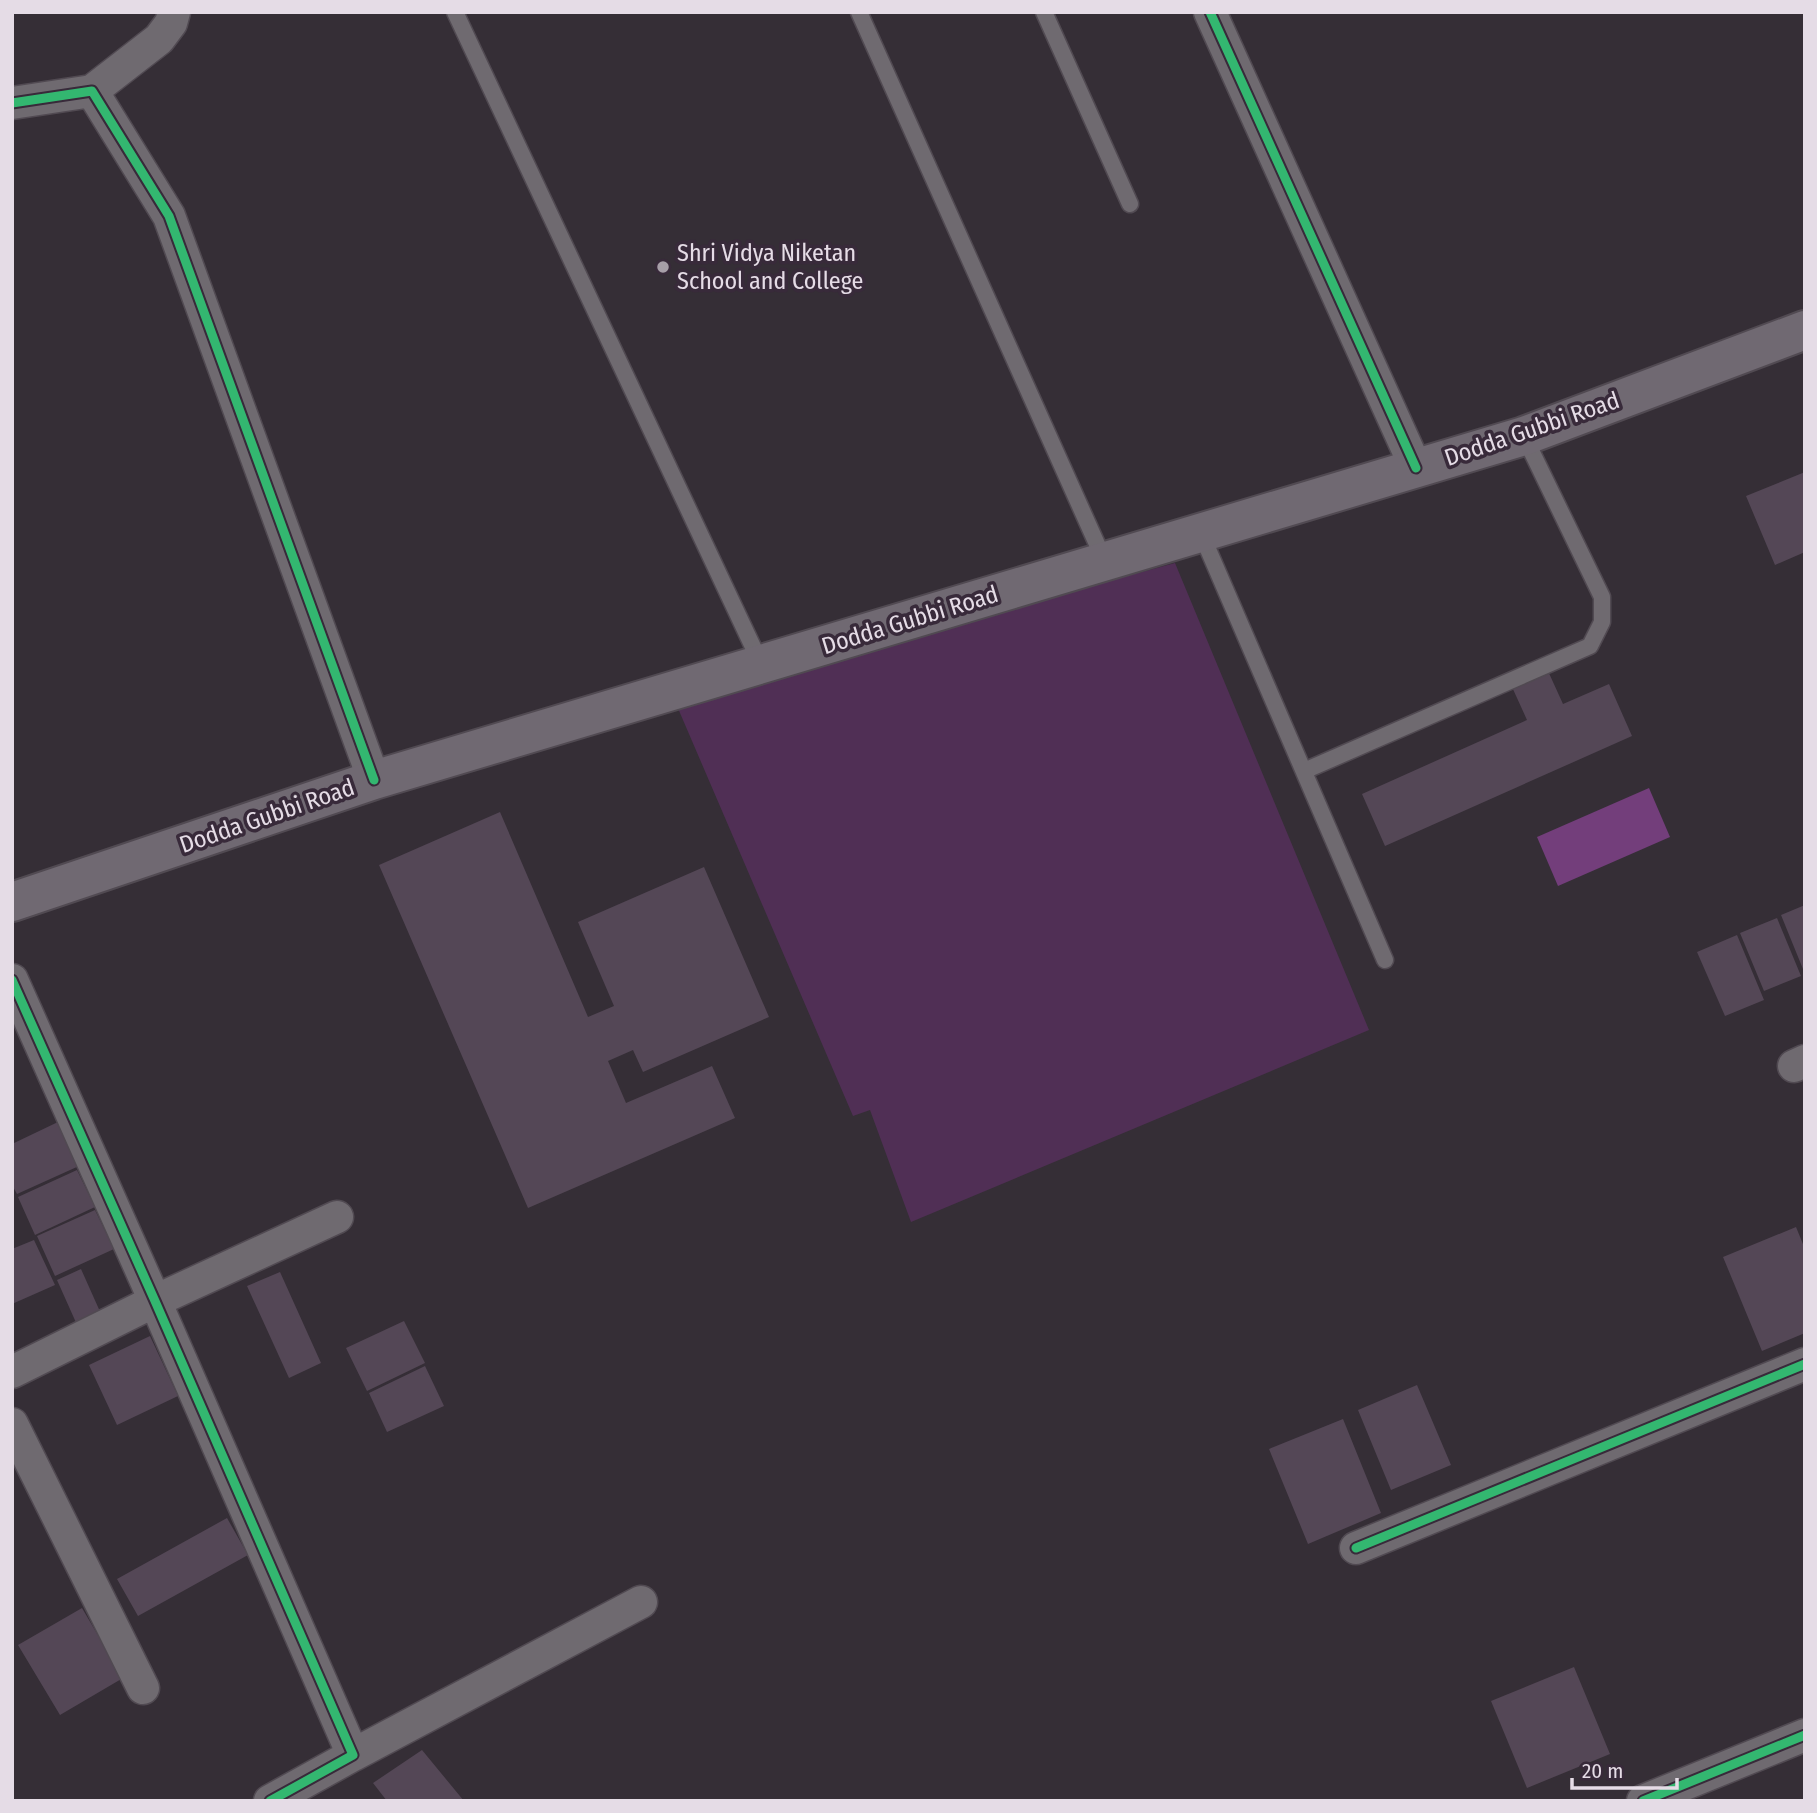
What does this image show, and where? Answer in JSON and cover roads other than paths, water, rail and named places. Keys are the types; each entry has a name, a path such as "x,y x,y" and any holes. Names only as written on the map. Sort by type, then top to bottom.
{"main road":[{"name":"Dodda Gubbi Road","path":"12,902 374,780 1524,436 1805,330"}],"street":[{"path":"12,103 92,91 159,38 171,23 174,12"},
{"path":"1210,12 1416,468"},
{"path":"92,91 169,216 374,780"},
{"path":"12,980 353,1755"},
{"path":"12,1372 155,1301 337,1217"},
{"path":"1356,1548 1805,1364"},
{"path":"12,1424 143,1688"},
{"path":"270,1801 641,1602"},
{"path":"1643,1801 1805,1735"}],"lane":[{"path":"456,12 761,664"},
{"path":"859,12 1105,562"},
{"path":"1044,12 1130,204"},
{"path":"1304,771 1590,646 1602,622 1602,597 1524,436"},
{"path":"1200,533 1385,960"}],"place":[{"name":"Shri Vidya Niketan School and College","path":"663,267"}]}
